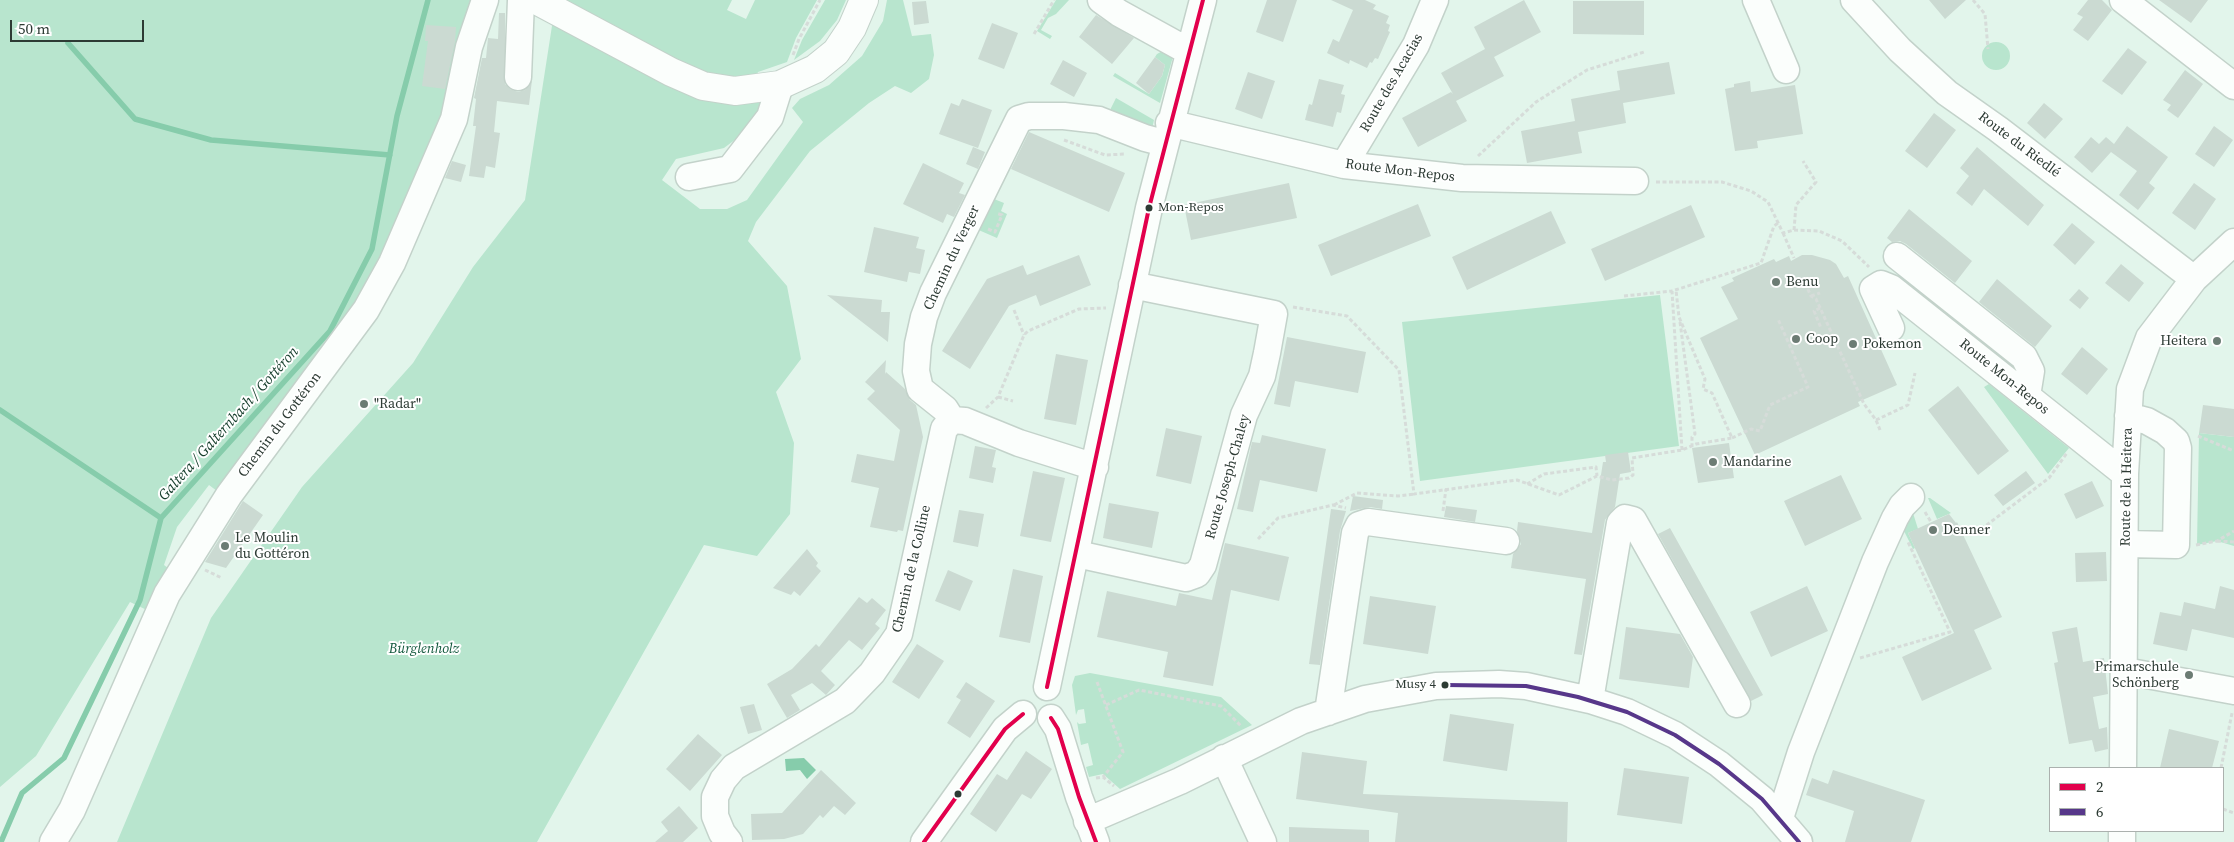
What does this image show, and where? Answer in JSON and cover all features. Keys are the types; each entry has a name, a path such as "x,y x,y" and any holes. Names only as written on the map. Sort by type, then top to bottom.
{"main road":[{"path":"536,0 671,72 703,86 735,91 777,85 815,69 836,52 852,28 864,0"}],"street":[{"name":"Chemin du Gottéron","path":"53,842 72,810 166,594 229,495 366,310 392,263 454,119 469,47 485,0"},
{"path":"518,77 522,0"},
{"path":"1101,0 1119,13 1188,51"},
{"path":"1047,687 1077,554 1129,296 1167,133 1203,0"},
{"name":"Route des Acacias","path":"1344,164 1416,45 1435,0"},
{"path":"1756,0 1786,70"},
{"name":"Route du Riedlé","path":"1854,0 1900,50 1947,93 1998,129 2194,279"},
{"path":"2122,0 2234,86"},
{"path":"689,177 730,170 770,117 777,85"},
{"name":"Chemin du Verger","path":"958,421 920,389 916,372 918,344 924,317 933,293 1019,119 1029,116 1064,116 1099,120 1167,133"},
{"name":"Route Mon-Repos","path":"1167,133 1344,164 1462,178 1634,181"},
{"name":"Route de la Heitera","path":"2123,767 2125,474 2130,389 2149,338 2194,279 2234,242"},
{"path":"1897,256 2024,357 2031,371 2027,396"},
{"name":"Route Mon-Repos","path":"1870,290 1891,288 2125,474"},
{"path":"1870,290 1890,328"},
{"name":"Route Joseph-Chaley","path":"1077,554 1186,578 1197,574 1203,565 1244,415 1262,376 1267,353 1274,314 1129,296"},
{"path":"2126,544 2176,545 2178,444 2173,437 2158,426 2128,416"},
{"path":"958,421 1018,443 1095,467"},
{"name":"Chemin de la Colline","path":"729,842 722,833 715,816 715,797 723,780 734,767 845,701 872,673 899,634 944,429 958,421"},
{"path":"1780,818 1801,752 1875,562 1895,518 1902,506 1912,497"},
{"path":"1328,712 1356,532 1354,517 1368,522 1506,540"},
{"path":"1590,700 1620,524 1625,518 1633,520 1737,704"},
{"path":"2125,671 2234,691"},
{"path":"1051,718 1058,729 1092,831 1171,785 1224,758 1301,721 1365,699 1399,691 1468,684 1526,686 1590,700 1627,712 1674,735 1719,764 1762,799 1799,842"},
{"path":"1035,686 1047,687 1052,691 1057,702 1056,708 1051,718 1036,722 1023,714 1020,702 1025,692 1035,686"},
{"path":"924,842 1007,726 1023,714"},
{"path":"1224,758 1263,842"}],"path":[{"path":"777,85 792,59 799,39 820,0"},
{"path":"1034,34 1054,0"},
{"path":"1973,0 1985,14 1988,49"},
{"path":"1462,178 1477,157 1536,102 1587,70 1644,52"},
{"path":"1061,139 1104,155 1130,154"},
{"path":"1794,230 1796,205 1816,182 1803,161"},
{"path":"1634,181 1722,182 1751,191 1768,202 1794,258"},
{"path":"1624,296 1674,290 1761,263 1774,226 1778,223"},
{"path":"1783,233 1794,230 1819,231 1842,242 1871,269 1870,290"},
{"path":"1805,283 1811,296 1816,299 1864,404 1876,420 1880,430"},
{"path":"1674,290 1695,434 1692,437 1692,446"},
{"path":"1674,290 1682,450"},
{"path":"1811,296 1820,292"},
{"path":"958,421 992,404 998,397 1024,335 1079,309 1129,296"},
{"path":"1286,306 1347,316 1399,370 1414,494"},
{"path":"1820,308 1814,311 1821,328"},
{"path":"1014,310 1024,335"},
{"path":"1679,316 1705,379 1703,389 1712,393 1732,438"},
{"path":"1258,540 1278,518 1308,509 1333,505 1357,492 1398,496 1517,480 1559,495 1597,476 1612,480 1628,478 1633,475 1632,458 1682,450 1692,446 1732,438 1751,429 1760,431 1770,405 1808,387 1778,319"},
{"path":"1876,420 1908,405 1915,372"},
{"path":"998,397 1014,401"},
{"path":"1976,532 2049,478 2071,448"},
{"path":"1527,484 1544,474 1596,467 1597,476"},
{"path":"1348,496 1354,517"},
{"path":"1333,505 1354,517"},
{"path":"2217,541 2234,531"},
{"path":"2176,545 2197,545 2217,541 2234,542"},
{"path":"1874,654 1950,632 1911,548"},
{"path":"1094,778 1103,777 1123,752 1097,682"},
{"path":"1106,705 1139,690 1221,706 1246,731"},
{"path":"2221,767 2232,717"},
{"path":"1103,777 1116,788"}],"green space":[{"path":"0,0 476,0 449,110 359,307 221,494 209,485 177,527 164,565 172,571 151,612 130,602 36,756 0,787"},
{"name":"Bürglenholz","path":"556,0 732,0 727,10 746,19 755,0 817,0 796,38 787,62 758,72 754,82 753,99 764,106 740,136 724,148 676,159 662,180 700,209 727,209 747,200 803,122 792,108 800,99 829,85 862,56 883,21 887,0 903,0 912,36 931,34 934,55 929,79 911,93 895,86 869,103 810,151 756,222 748,241 787,286 801,359 776,392 794,443 790,514 757,556 704,545 537,842 117,842 211,618 302,487 413,363 473,267 525,200"},
{"path":"825,0 846,0 837,20 820,41 794,60 802,40"},
{"path":"1056,0 1069,0 1056,14 1048,18 1041,30 1052,36 1050,39 1037,31"},
{"path":"1996,42 2006,46 2010,56 2006,66 1996,70 1986,66 1982,56 1986,46"},
{"path":"1166,49 1174,53 1160,103 1113,76 1115,73 1149,94 1162,76 1165,65 1155,57"},
{"path":"1116,98 1154,120 1151,133 1110,110"},
{"path":"994,199 1004,203 1001,211 1007,214 997,238 974,228 984,204 991,207"},
{"path":"1660,295 1679,446 1420,481 1402,322"},
{"path":"1989,384 2069,448 2048,474 1984,387"},
{"path":"2199,433 2234,437 2234,546 2217,541 2197,545"},
{"path":"1928,498 1930,498 1951,513 1937,519"},
{"path":"1913,513 1918,529 1908,533 1915,548 1913,549 1900,523"},
{"path":"1090,673 1221,697 1252,725 1120,789 1103,774 1089,777 1086,767 1093,765 1088,743 1081,745 1077,722 1079,724 1086,723 1084,709 1078,710 1076,715 1072,685 1075,676"}],"shaded area":[{"path":"804,758 816,770 807,779 800,770 786,771 785,759"}],"building":[{"path":"1267,0 1297,0 1283,42 1256,32"},
{"path":"1331,0 1365,0 1376,5 1373,9 1389,16 1386,23 1390,25 1388,31 1390,32 1378,59 1375,58 1372,63 1370,62 1367,68 1350,60 1349,64 1327,53 1333,39 1339,42 1353,10"},
{"path":"1524,0 1541,32 1494,57 1504,76 1456,101 1467,121 1418,147 1402,118 1451,92 1453,94 1441,73 1485,49 1474,27"},
{"path":"1929,0 1966,0 1945,19"},
{"path":"2088,0 2102,0 2112,10 2088,41 2073,30 2083,17 2077,14"},
{"path":"2159,0 2208,0 2191,23"},
{"path":"926,1 929,23 914,25 912,2"},
{"path":"1573,1 1644,1 1644,35 1573,34"},
{"path":"499,13 505,13 505,84 510,89 518,92 525,90 532,80 529,105 497,101 494,132 500,133 495,168 486,166 484,178 469,176 476,126 473,126 476,99 474,98 482,58 486,58 488,38 498,39"},
{"path":"1096,15 1134,38 1112,64 1079,37"},
{"path":"992,23 1018,33 1004,69 978,59"},
{"path":"426,25 456,27 455,42 445,89 422,86 428,41 425,41"},
{"path":"2128,48 2147,62 2122,95 2102,81"},
{"path":"1155,57 1165,65 1162,76 1149,94 1136,83"},
{"path":"1063,60 1087,73 1074,97 1050,84"},
{"path":"1669,62 1675,94 1623,103 1626,123 1578,132 1582,153 1527,163 1521,131 1575,121 1571,99 1620,90 1617,71"},
{"path":"2185,70 2203,84 2178,118 2167,110 2171,105 2163,100"},
{"path":"1248,72 1275,81 1262,119 1235,109"},
{"path":"1319,79 1344,85 1341,94 1345,95 1341,113 1337,112 1333,127 1305,120 1309,104 1312,105"},
{"path":"1750,81 1751,92 1795,85 1803,134 1757,141 1758,148 1735,151 1725,89 1734,87 1734,84"},
{"path":"962,99 992,110 978,148 939,134 951,103 959,106"},
{"path":"2044,103 2063,119 2045,139 2027,123"},
{"path":"1934,113 1956,130 1927,168 1905,151"},
{"path":"2127,126 2168,157 2149,183 2155,188 2138,210 2119,195 2137,171 2111,152 2092,173 2074,157 2091,137 2099,144 2106,137 2114,144"},
{"path":"2214,126 2233,140 2214,167 2195,154"},
{"path":"1029,132 1125,173 1109,212 1011,169"},
{"path":"973,147 985,152 978,169 966,164"},
{"path":"1977,147 2044,205 2028,226 1984,189 1972,206 1956,193 1969,176 1960,168"},
{"path":"452,161 466,165 461,182 445,178"},
{"path":"923,163 964,183 959,193 965,195 954,217 947,214 943,223 903,204"},
{"path":"1289,183 1297,218 1191,240 1184,205"},
{"path":"2194,183 2216,199 2195,230 2172,213"},
{"path":"1418,204 1431,236 1331,276 1318,245"},
{"path":"1691,205 1705,237 1605,281 1591,249"},
{"path":"1909,209 1972,261 1955,283 1906,244 1900,241 1892,242 1887,238"},
{"path":"1551,211 1566,243 1467,290 1452,257"},
{"path":"2072,223 2095,242 2075,265 2053,245"},
{"path":"874,227 919,237 916,248 925,250 920,274 909,272 907,282 864,272"},
{"path":"1079,255 1091,285 1040,306 1036,295 1009,306 970,369 942,351 987,279 1023,265 1027,275"},
{"path":"1802,255 1812,255 1830,260 1836,264 1844,278 1848,276 1897,385 1858,402 1860,406 1755,455 1700,338 1738,319 1721,287 1734,281 1732,278 1774,259 1776,262 1789,256 1791,261"},
{"path":"2121,264 2144,283 2129,302 2105,283"},
{"path":"1997,279 2052,326 2035,347 1979,302"},
{"path":"2079,289 2089,298 2080,309 2069,300"},
{"path":"827,295 882,300 881,312 890,312 888,342"},
{"path":"1287,337 1366,352 1358,393 1295,381 1290,407 1274,404"},
{"path":"2082,347 2108,369 2087,395 2061,374"},
{"path":"1056,354 1088,360 1076,425 1044,419"},
{"path":"886,360 885,374 886,372 905,389 910,400 916,405 923,437 903,531 898,530 897,532 870,527 879,488 851,482 857,454 894,461 900,430 867,399 875,391 865,382"},
{"path":"1958,386 2009,451 1978,475 1928,410"},
{"path":"2203,405 2234,409 2234,437 2199,433"},
{"path":"1166,428 1202,436 1191,484 1156,476"},
{"path":"1262,435 1326,449 1317,492 1260,480 1253,512 1237,509 1252,442 1260,443"},
{"path":"1729,443 1734,478 1698,483 1692,448"},
{"path":"975,446 996,450 992,467 996,468 993,483 969,478"},
{"path":"1628,452 1631,472 1620,474 1615,507 1605,520 1582,655 1574,654 1586,579 1511,568 1513,554 1521,544 1517,531 1518,522 1592,533 1603,462 1606,462 1605,455"},
{"path":"1033,471 1065,478 1051,542 1020,536"},
{"path":"2026,471 2035,483 2003,506 1994,495"},
{"path":"1841,475 1862,519 1805,546 1784,501"},
{"path":"2092,481 2104,506 2076,519 2064,494"},
{"path":"1353,496 1383,500 1382,509 1370,507 1350,511"},
{"name":"Le Moulin du Gottéron","path":"243,501 263,515 226,568 205,562"},
{"path":"1109,503 1159,512 1152,548 1103,538"},
{"path":"1446,506 1477,510 1475,522 1444,517"},
{"path":"1331,509 1346,511 1340,531 1320,665 1309,664"},
{"path":"959,510 984,514 978,547 953,542"},
{"path":"1949,514 1957,522 2002,617 1974,630 1992,669 1922,701 1902,657 1954,633 1908,533"},
{"path":"1670,528 1763,695 1751,701 1658,534"},
{"path":"1225,543 1289,557 1279,601 1231,590 1213,686 1163,677 1168,652 1097,637 1107,591 1176,606 1179,593 1212,600"},
{"path":"807,549 818,563 816,566 821,571 800,596 794,591 791,595 773,588"},
{"path":"2106,552 2107,581 2076,582 2075,553"},
{"path":"1013,569 1043,576 1030,643 999,637"},
{"path":"948,570 973,581 960,611 935,601"},
{"path":"1807,586 1828,631 1771,657 1750,612"},
{"path":"2220,586 2234,590 2234,638 2192,629 2187,651 2153,644 2160,612 2181,616 2184,602 2215,609"},
{"path":"1370,596 1436,606 1428,654 1363,644"},
{"path":"859,597 867,603 872,598 886,610 875,624 880,628 862,650 849,640 821,671 835,685 826,695 812,683 791,695 800,710 787,718 767,684 792,669 816,644 819,647"},
{"path":"1626,627 1680,634 1693,657 1689,688 1619,679"},
{"path":"2077,627 2083,662 2104,658 2108,694 2093,697 2099,729 2107,727 2108,749 2095,752 2092,740 2069,744 2054,663 2058,662 2052,632"},
{"path":"917,644 944,661 919,699 892,682"},
{"path":"966,682 995,701 970,738 947,723 961,700 956,697"},
{"path":"754,704 762,730 748,734 740,707"},
{"path":"1450,714 1514,724 1507,771 1443,761"},
{"path":"2169,729 2219,741 2212,767 2160,767"},
{"path":"698,734 722,755 690,791 666,769"},
{"path":"1026,751 1052,769 1031,799 1022,794 996,832 970,814 997,774 1007,780"},
{"path":"1302,752 1367,761 1363,794 1568,802 1567,842 1395,842 1398,813 1296,799"},
{"path":"1624,768 1689,777 1682,824 1617,815"},
{"path":"821,770 856,803 845,815 834,806 823,818 820,815 803,834 784,839 752,840 751,814 782,813"},
{"path":"1833,770 1925,800 1911,842 1845,842 1854,811 1806,795 1812,778 1828,784"},
{"path":"679,806 698,828 683,842 655,842 668,831 661,822"},
{"path":"1289,827 1369,830 1369,842 1289,842"}],"waterway":[{"name":"Galtera / Galternbach / Gottéron","path":"1,842 22,793 64,758 140,600 161,518 330,331 372,249 397,116 428,0"},
{"path":"68,43 135,119 211,140 390,155"},
{"path":"0,410 161,518"}],"transit line":[{"name":"2","path":"1047,687 1149,208 1203,0"},
{"name":"6","path":"1445,685 1526,686 1578,697 1627,712 1675,735 1719,764 1762,799 1799,842"},
{"name":"2","path":"924,842 1005,729 1023,714"},
{"name":"2","path":"1051,718 1058,729 1079,797 1096,842"}],"place":[{"name":"Mon-Repos","path":"1149,208"},
{"name":"Benu","path":"1776,282"},
{"name":"Coop","path":"1796,339"},
{"name":"Heitera","path":"2217,341"},
{"name":"Pokemon","path":"1853,344"},
{"name":"\"Radar\"","path":"364,404"},
{"name":"Mandarine","path":"1713,462"},
{"name":"Denner","path":"1933,530"},
{"name":"Le Moulin du Gottéron","path":"225,546"},
{"name":"Primarschule Schönberg","path":"2189,675"},
{"name":"Musy 4","path":"1445,685"}]}
